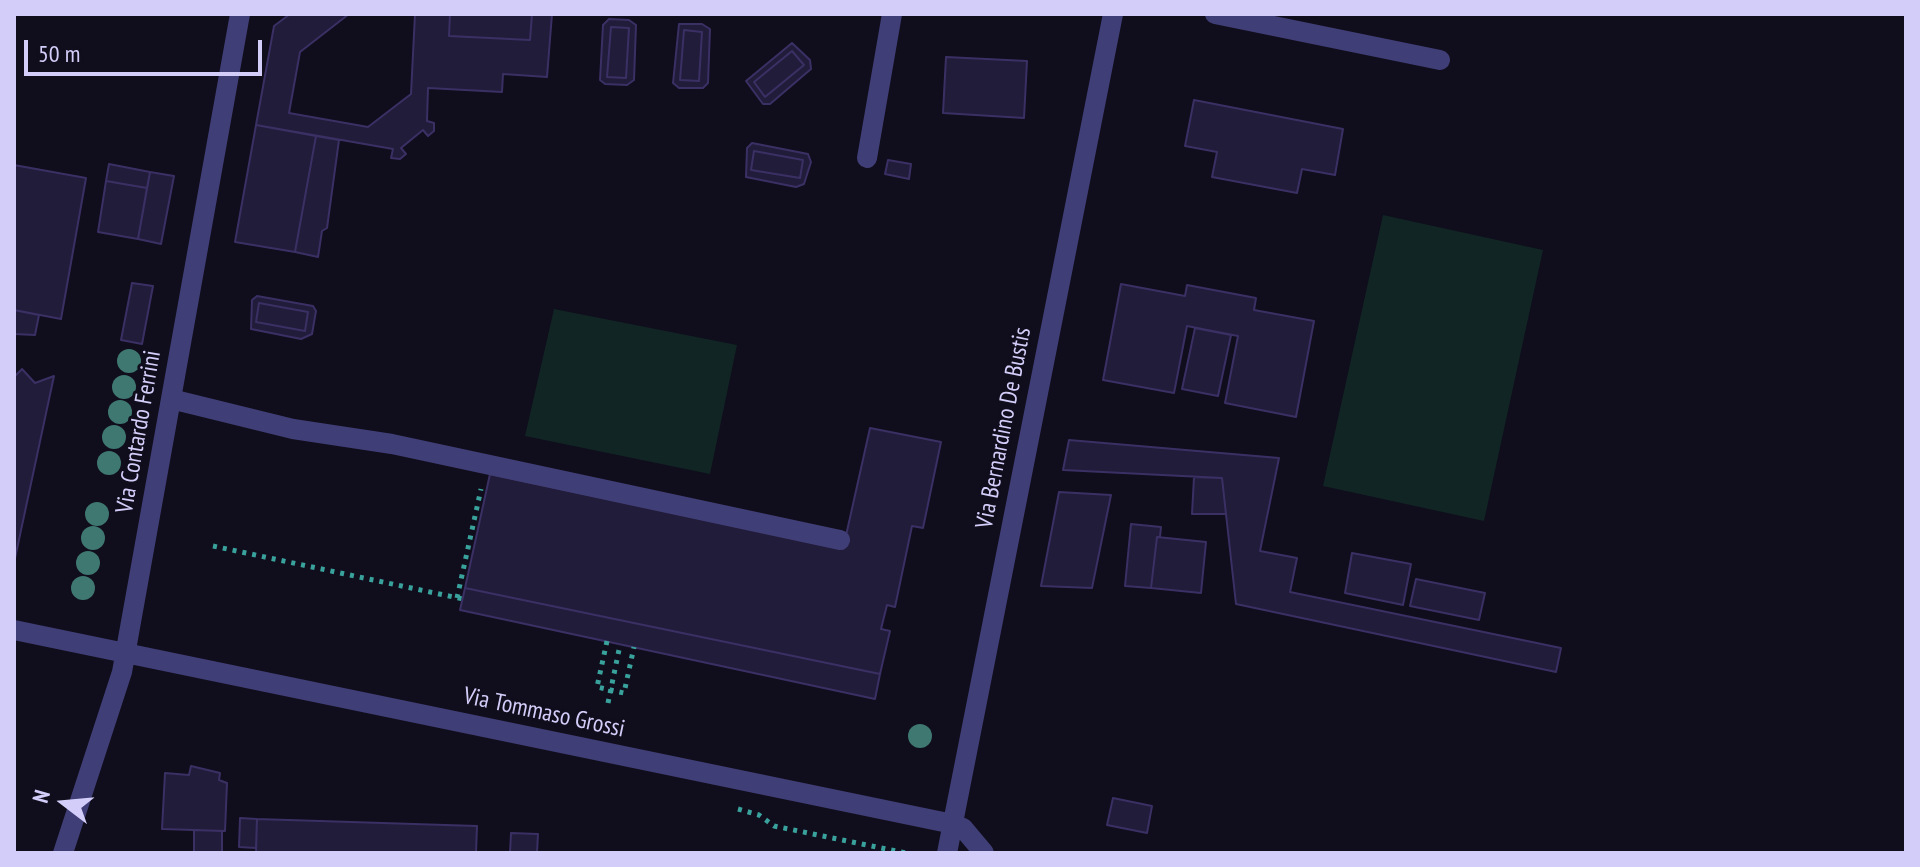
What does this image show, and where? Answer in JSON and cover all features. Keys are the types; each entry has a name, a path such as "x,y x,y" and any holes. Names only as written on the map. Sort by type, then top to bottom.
{"street":[{"name":"Via Contardo Ferrini","path":"63,853 110,716 126,652 240,14"},
{"path":"867,158 892,14"},
{"name":"Via Bernardino De Bustis","path":"947,853 1113,14"},
{"path":"1215,14 1440,60"},
{"path":"171,399 293,429 392,444 840,540"},
{"name":"Via Tommaso Grossi","path":"14,630 953,824"},
{"path":"953,824 963,828 984,853"}],"path":[{"path":"213,546 460,598 486,465"},
{"path":"607,641 597,687 610,690 624,693 634,647"},
{"path":"608,703 620,645"},
{"path":"725,806 755,813 774,826 906,853"}],"green space":[{"path":"1383,215 1543,250 1484,521 1323,486"},
{"path":"554,309 737,345 710,474 525,436"}],"building":[{"path":"290,14 349,14 300,52 289,113 368,127 411,94 415,14 450,14 449,36 530,40 532,14 552,14 547,77 503,74 502,92 428,88 427,121 434,123 434,131 428,136 423,130 401,148 406,154 400,159 391,158 393,149 256,125 274,26"},
{"path":"450,14 532,14 530,40 449,36"},
{"path":"609,19 629,20 636,25 634,80 627,85 605,84 600,80 603,25","holes":["611,27 629,28 626,78 607,77"]},
{"path":"679,24 702,24 710,29 708,83 703,88 679,88 673,83","holes":["684,30 702,32 699,81 680,80"]},
{"path":"611,27 629,28 626,78 607,77"},
{"path":"684,30 702,32 699,81 680,80"},
{"path":"792,43 810,60 811,69 770,104 763,104 746,81","holes":["792,51 804,65 765,97 754,82"]},
{"path":"792,51 804,65 765,97 754,82"},
{"path":"946,57 1027,61 1024,118 943,113"},
{"path":"1194,100 1343,129 1335,175 1302,169 1297,193 1212,177 1217,152 1185,146"},
{"path":"256,125 316,136 295,252 235,242"},
{"path":"316,136 339,140 327,228 322,231 318,257 295,252"},
{"path":"752,143 808,154 811,162 804,184 796,187 746,177 747,148","holes":["754,151 803,160 800,178 751,170"]},
{"path":"754,151 803,160 800,178 751,170"},
{"path":"888,160 911,164 909,179 885,174"},
{"path":"109,164 150,172 147,188 106,181"},
{"path":"14,165 86,178 61,319 14,310"},
{"path":"150,172 174,176 161,244 138,239"},
{"path":"106,181 147,188 138,239 98,232"},
{"path":"132,283 153,286 142,344 121,340"},
{"path":"1121,284 1185,296 1187,285 1256,298 1254,310 1314,321 1296,417 1225,403 1238,336 1187,326 1174,393 1103,380"},
{"path":"257,296 313,306 316,311 312,334 301,339 251,329 252,300","holes":["259,303 308,312 305,331 256,322"]},
{"path":"259,303 308,312 305,331 256,322"},
{"path":"14,310 39,315 35,335 14,334"},
{"path":"1195,328 1231,335 1218,396 1182,389"},
{"path":"22,369 35,383 54,376 14,563 14,377"},
{"path":"870,428 941,442 923,528 912,526 895,607 887,605 881,629 890,631 880,674 465,588 490,474 843,549"},
{"path":"1069,440 1279,458 1260,551 1297,558 1290,592 1561,648 1556,672 1236,604 1222,478 1063,470"},
{"path":"1194,477 1222,478 1226,514 1192,514"},
{"path":"1059,492 1111,495 1092,588 1041,586"},
{"path":"1131,524 1161,527 1151,588 1125,586"},
{"path":"1157,537 1206,542 1201,593 1151,588"},
{"path":"1352,553 1411,564 1403,605 1345,593"},
{"path":"1416,579 1485,593 1479,620 1410,606"},
{"path":"465,588 880,674 875,699 460,610"},
{"path":"191,766 220,773 219,780 227,783 225,831 162,829 165,773 189,775"},
{"path":"1113,798 1152,806 1147,833 1107,825"},
{"path":"240,818 257,819 256,848 239,847"},
{"path":"257,819 477,826 476,853 256,853"},
{"path":"194,830 222,831 222,853 194,853"},
{"path":"511,833 538,834 537,853 510,853"}]}
